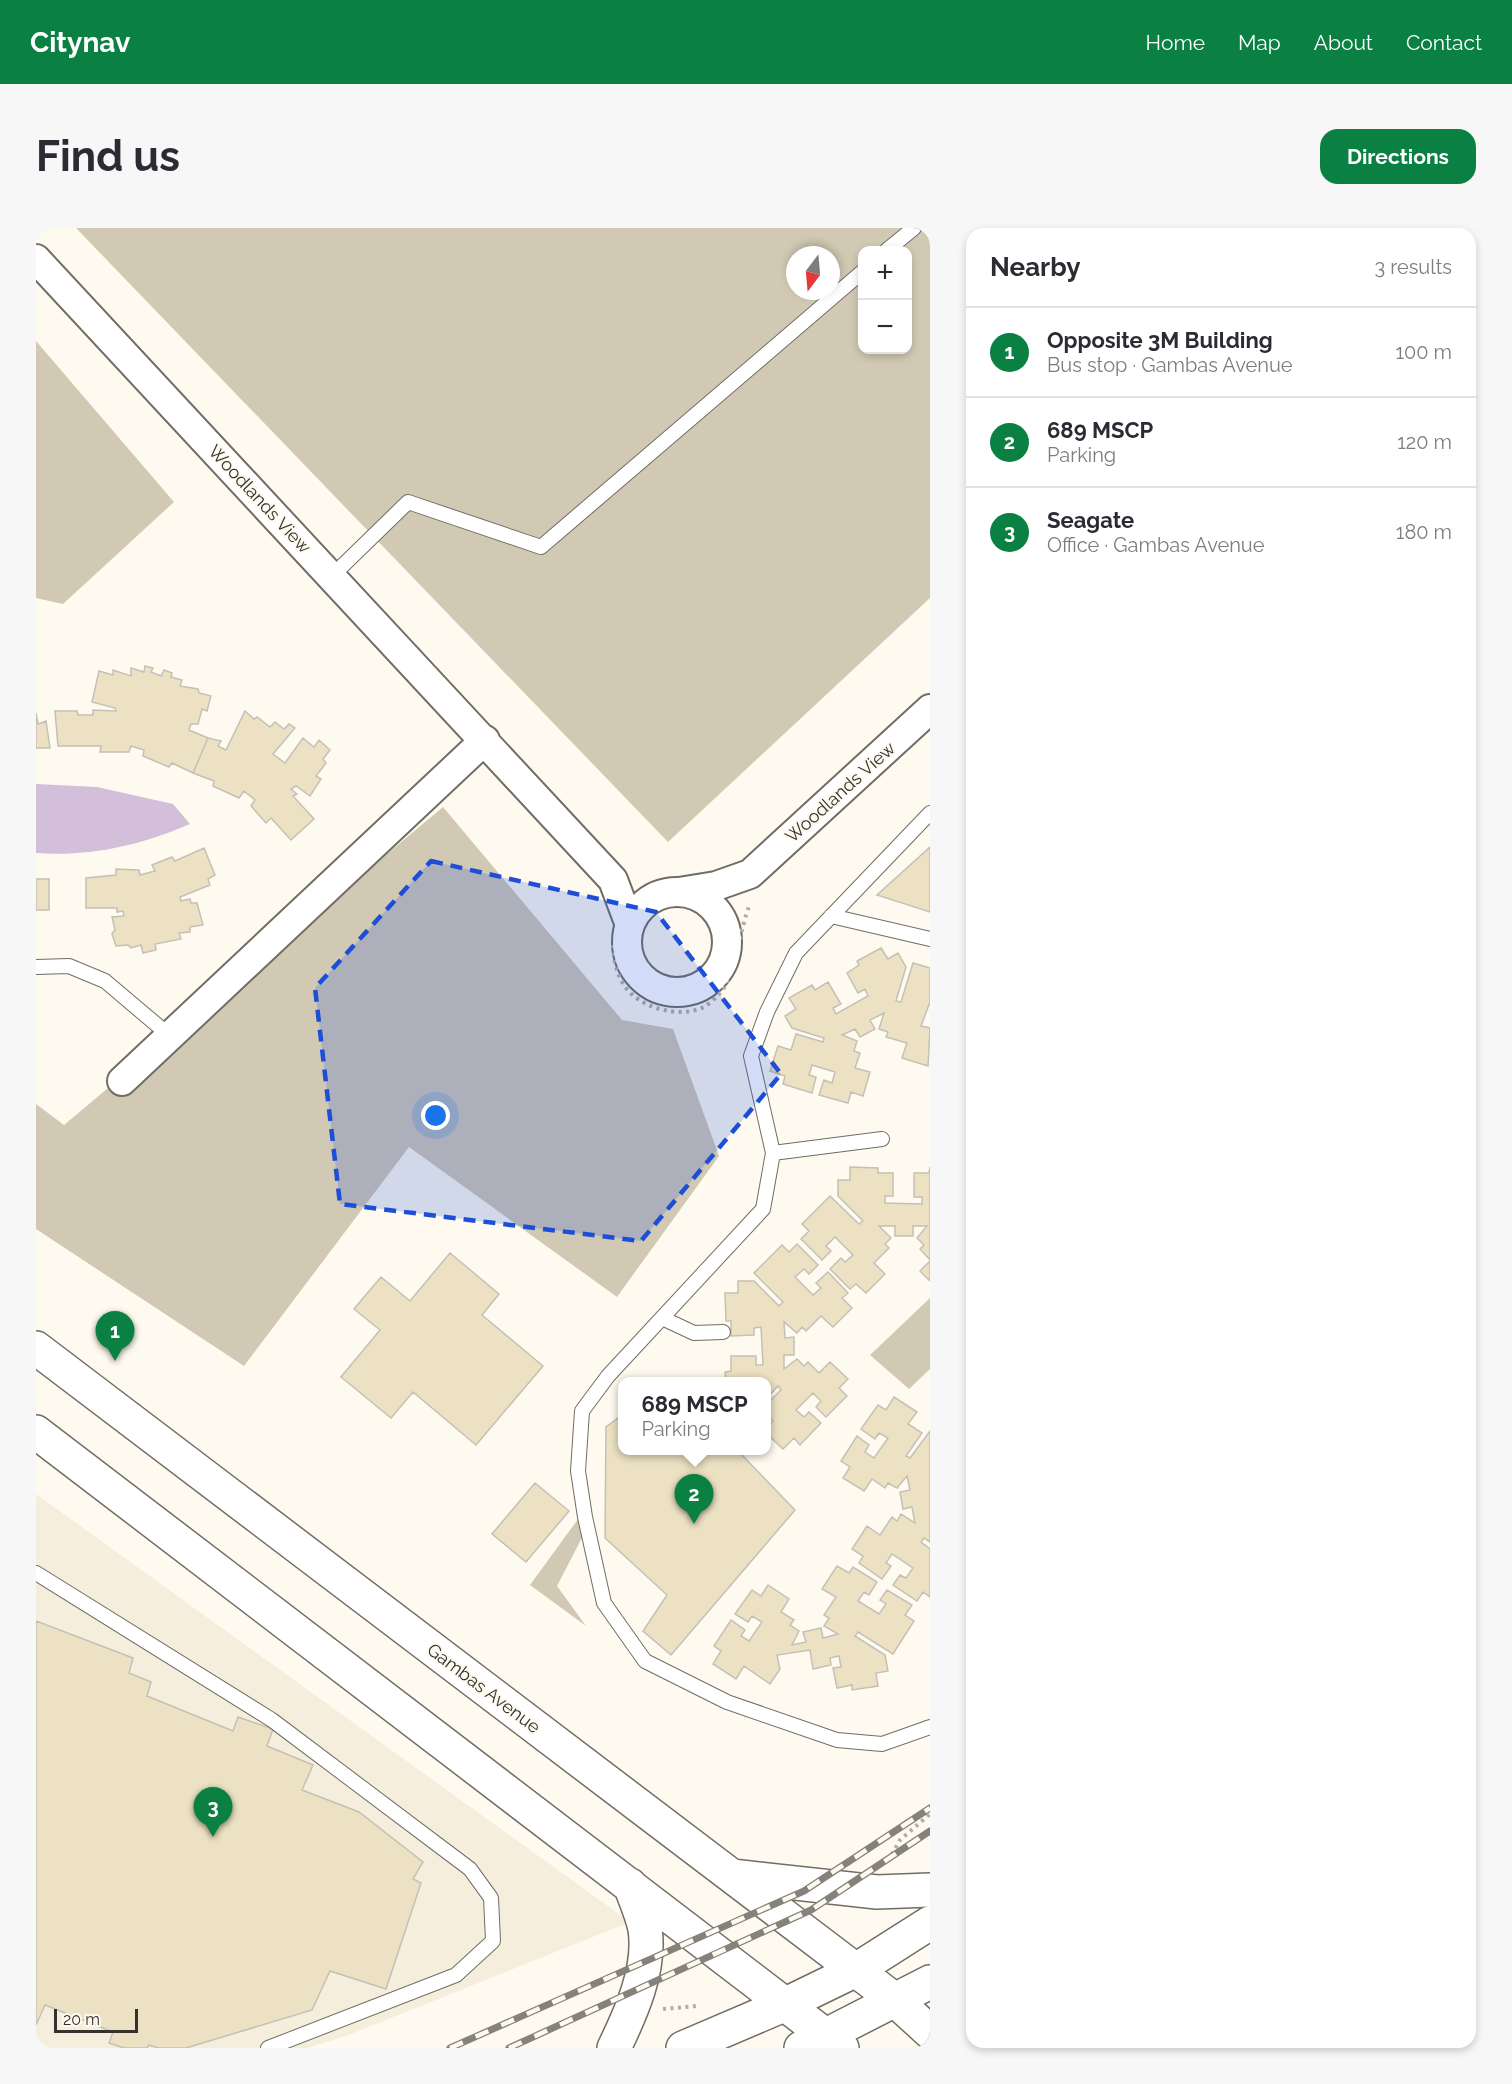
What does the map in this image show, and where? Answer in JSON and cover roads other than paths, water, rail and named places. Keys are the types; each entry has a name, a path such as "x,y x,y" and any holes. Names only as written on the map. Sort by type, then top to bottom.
{"main road":[{"name":"Gambas Avenue","path":"36,1348 856,1970 895,2000 930,2032"},
{"path":"36,1432 786,2004 823,2044 895,2000 930,1982"},
{"path":"732,1876 877,1892 930,1890"},
{"path":"614,2048 633,2008 642,1976 645,1930 630,1885"},
{"path":"683,2048 786,2004 856,1970 930,1923"}],"street":[{"name":"Woodlands View","path":"36,259 613,880 630,926 627,947 632,964 653,987 680,993 710,981 721,968 726,956 727,934 750,874"},
{"name":"Woodlands View","path":"667,895 716,886 750,874 930,709"},
{"path":"122,1081 485,740"},
{"name":"Woodlands View","path":"613,880 667,895 697,896 719,914 727,934"},
{"path":"630,926 641,907 667,895"}],"lane":[{"path":"892,246 914,228"},
{"path":"332,576 408,502 541,547 858,275"},
{"path":"930,813 796,953 768,1012 751,1056 773,1153 763,1209 608,1376 582,1411 578,1471 585,1517 604,1603 645,1661 727,1702 837,1740 882,1744 930,1727"},
{"path":"831,916 930,939"},
{"path":"36,967 69,966 105,981 170,1036"},
{"path":"773,1153 882,1139"},
{"path":"662,1318 694,1333 723,1332"},
{"path":"36,1573 272,1720 470,1869 491,1898 493,1941 456,1975 268,2048"}],"railway":[{"path":"450,2048 804,1891 930,1808"},
{"path":"509,2048 811,1910 930,1831"}],"place":[{"name":"Opposite 3M Building","path":"115,1361"},
{"name":"689 MSCP","path":"694,1524"},
{"name":"Seagate","path":"213,1837"}]}
